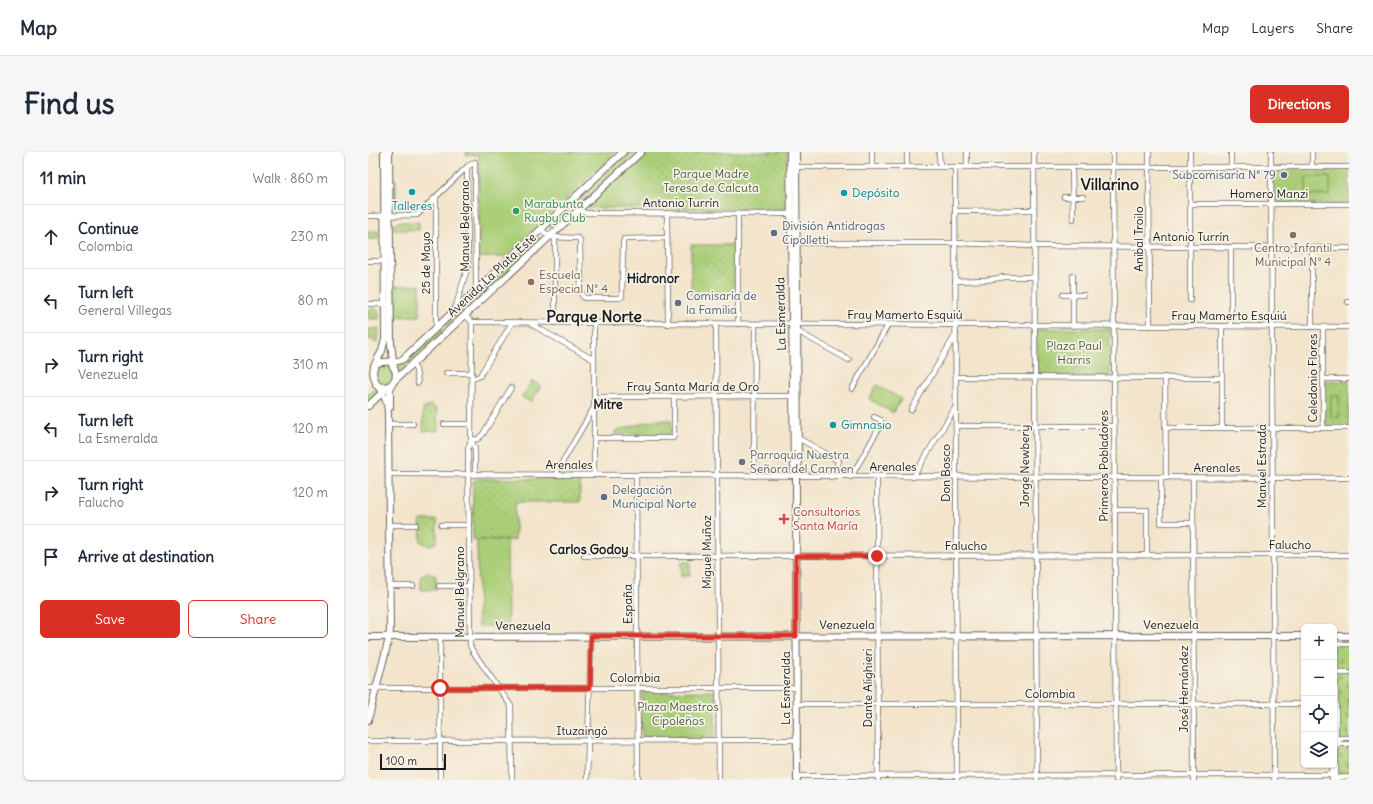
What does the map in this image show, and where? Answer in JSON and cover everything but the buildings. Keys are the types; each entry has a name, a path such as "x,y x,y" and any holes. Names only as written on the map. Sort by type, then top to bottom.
{"main road":[{"path":"384,152 387,216"},
{"path":"369,382 372,370 384,344 387,304 389,152"},
{"name":"Avenida La Plata Este","path":"391,364 403,359 623,152"},
{"name":"Avenida La Plata Este","path":"368,406 465,315 553,237 579,210 641,152"},
{"name":"La Esmeralda","path":"790,152 793,167 798,438 798,468 796,476 797,778"},
{"name":"La Esmeralda","path":"793,167 796,152"},
{"path":"470,296 475,302 474,307"},
{"path":"368,720 389,637 390,586 388,415 392,384 396,374 391,364 387,304"},
{"path":"443,321 442,324 444,327 451,329"},
{"name":"La Esmeralda","path":"795,327 793,396 794,468 796,476"},
{"path":"388,415 386,403 382,393 372,380 372,370 380,362 391,364"},
{"path":"376,385 383,388 392,384"},
{"name":"Venezuela","path":"368,637 1301,636"},
{"path":"1337,636 1349,636"}],"street":[{"path":"872,152 872,167"},
{"path":"907,152 907,167"},
{"path":"939,152 940,167"},
{"path":"967,152 967,167"},
{"name":"Jorge Newbery","path":"1034,152 1037,778"},
{"name":"Primeros Pobladores","path":"1113,152 1116,778"},
{"name":"Anibal Troilo","path":"1149,152 1150,326"},
{"path":"1190,152 1190,300"},
{"path":"1230,152 1231,167"},
{"name":"Manuel Estrada","path":"1271,152 1274,778"},
{"path":"1312,152 1312,167"},
{"name":"Manuel Belgrano","path":"454,310 468,266 467,167 475,162 476,290"},
{"path":"368,216 418,215 467,167"},
{"path":"793,167 1349,167"},
{"name":"Don Bosco","path":"955,167 957,778"},
{"path":"1072,167 1073,219"},
{"path":"1064,197 1082,197"},
{"name":"25 de Mayo","path":"436,198 436,328"},
{"path":"571,201 579,210"},
{"name":"Homero Manzi","path":"1190,204 1349,204"},
{"name":"Antonio Turrín","path":"579,210 586,213 794,214"},
{"path":"955,211 1034,210"},
{"path":"667,213 668,324"},
{"path":"738,214 738,324"},
{"path":"541,229 553,237 578,238 580,240 581,293 583,297 621,298 623,295 624,239 667,238"},
{"path":"553,237 555,323"},
{"path":"794,243 955,243"},
{"name":"Antonio Turrín","path":"955,243 1034,246 1349,248"},
{"path":"1231,247 1231,326"},
{"name":"Celedonio Flores","path":"1312,248 1312,327"},
{"path":"368,261 387,261"},
{"path":"1073,276 1073,326"},
{"path":"955,281 986,280 1005,277 1034,277"},
{"path":"1063,295 1084,295"},
{"path":"368,304 387,304"},
{"path":"465,315 472,322"},
{"name":"Manuel Belgrano","path":"472,322 471,440 468,449 470,637 471,648 511,706 512,780"},
{"name":"Fray Mamerto Esquiú","path":"472,322 755,324 795,327 888,325 1349,327"},
{"path":"472,379 480,376 512,323"},
{"path":"529,323 594,360"},
{"path":"594,323 594,476"},
{"name":"Miguel Muñoz","path":"716,324 719,780"},
{"path":"754,476 755,324"},
{"path":"852,389 888,325"},
{"path":"1222,326 1222,428"},
{"path":"795,327 849,360"},
{"name":"Celedonio Flores","path":"1323,327 1323,428"},
{"path":"911,410 956,334"},
{"path":"413,365 418,383"},
{"path":"446,373 472,373"},
{"path":"956,377 1222,378"},
{"path":"1165,378 1164,478 1161,523 1194,523"},
{"path":"1323,379 1349,379"},
{"path":"471,440 478,439 483,434 510,388"},
{"path":"594,438 673,438 674,396"},
{"name":"Fray Santa María de Oro","path":"594,397 793,396"},
{"path":"913,477 956,407"},
{"path":"555,475 594,408"},
{"path":"851,477 883,421 874,417"},
{"path":"388,424 413,424"},
{"path":"444,424 471,424"},
{"path":"956,426 1114,426"},
{"path":"1165,428 1349,428"},
{"path":"798,438 839,461 831,477"},
{"name":"Manuel Belgrano","path":"471,440 474,447 475,475"},
{"name":"Arenales","path":"389,474 1349,478"},
{"name":"España","path":"636,476 638,780"},
{"name":"Dante Alighieri","path":"876,477 878,778"},
{"name":"José Hernández","path":"1193,478 1194,778"},
{"path":"1114,510 1147,510 1147,556"},
{"path":"389,525 416,525"},
{"path":"441,525 469,525"},
{"name":"Falucho","path":"584,556 1349,555"},
{"path":"390,586 413,586"},
{"path":"439,586 470,586"},
{"path":"587,780 591,636"},
{"path":"440,637 440,780"},
{"path":"1336,660 1336,644 1349,644"},
{"path":"1337,673 1349,673"},
{"name":"Colombia","path":"368,688 797,688"},
{"path":"1336,696 1337,732"},
{"name":"Colombia","path":"797,704 1301,704"},
{"path":"1349,738 1340,738 1337,741 1340,744 1349,744"},
{"name":"Ituzaingó","path":"368,741 797,740"},
{"path":"1332,768 1334,778"},
{"path":"1334,778 1335,768"},
{"path":"797,778 1349,778"}],"green space":[{"name":"Marabunta Rugby Club","path":"466,152 616,152 505,257 479,257 479,155 466,155"},
{"path":"627,152 636,152 585,200 581,200 581,195"},
{"name":"Parque Madre Teresa de Calcuta","path":"645,152 787,152 787,209 588,208 588,205"},
{"path":"1271,167 1349,167 1349,204 1271,204"},
{"path":"1306,177 1330,177 1330,195 1306,195"},
{"path":"394,178 396,180 396,209 394,207"},
{"path":"567,211 569,215 553,230 550,229 550,225"},
{"path":"397,222 419,222 419,230 394,230 394,225"},
{"path":"368,231 378,231 378,239 368,239"},
{"path":"536,238 539,238 541,241 478,299 476,299 475,294"},
{"path":"691,245 734,245 734,294 691,294"},
{"path":"420,285 420,316 395,317 395,286"},
{"path":"469,301 472,302 471,306 450,325 446,325 445,323"},
{"path":"368,309 376,309 379,312 379,319 368,319"},
{"path":"379,328 377,343 368,338 368,329"},
{"path":"441,328 443,332 400,371 398,368 399,366 438,329"},
{"name":"Plaza Paul Harris","path":"1037,329 1110,329 1110,376 1038,377"},
{"path":"385,364 393,371 392,379 388,384 378,384 373,372 379,365"},
{"path":"532,381 541,386 531,402 522,397"},
{"path":"1325,381 1349,381 1349,428 1325,428"},
{"path":"877,385 901,399 893,413 869,399"},
{"path":"374,389 377,389 378,393 368,402 368,394"},
{"path":"1331,396 1339,396 1339,417 1331,417"},
{"path":"430,405 437,409 438,431 423,431 423,409"},
{"path":"654,420 671,420 672,434 615,434 615,431"},
{"path":"478,479 580,479 580,502 515,502 515,540 473,540 473,485 474,481"},
{"path":"420,520 437,520 437,542 429,546 421,542"},
{"path":"477,540 507,540 508,626 478,626"},
{"path":"681,562 690,562 690,576 681,576"},
{"path":"428,572 436,576 436,590 421,590 421,576"},
{"path":"1337,641 1349,641 1349,780 1333,780 1333,768 1337,768"},
{"name":"Plaza Maestros Cipoleños","path":"715,691 715,737 642,737 642,692"}],"place":[{"name":"Subcomisaría N° 79","path":"1284,175"},
{"name":"Talleres","path":"412,192"},
{"name":"Depósito","path":"844,193"},
{"name":"Marabunta Rugby Club","path":"516,211"},
{"name":"División Antidrogas Cipolletti","path":"774,233"},
{"name":"Centro Infantil Municipal N° 4","path":"1293,235"},
{"name":"Escuela Especial N° 4","path":"531,282"},
{"name":"Comisaría de la Familia","path":"678,303"},
{"name":"Gimnasio","path":"833,425"},
{"name":"Parroquia Nuestra Señora del Carmen","path":"742,462"},
{"name":"Delegación Municipal Norte","path":"604,497"},
{"name":"Consultorios Santa María","path":"784,519"}],"district":[{"name":"Villarino","path":"1110,184"},
{"name":"Hidronor","path":"653,278"},
{"name":"Parque Norte","path":"594,316"},
{"name":"Mitre","path":"608,404"},
{"name":"Carlos Godoy","path":"589,549"}],"route":[{"path":"440,688 590,688 591,636 796,636 796,556 877,556"}]}
